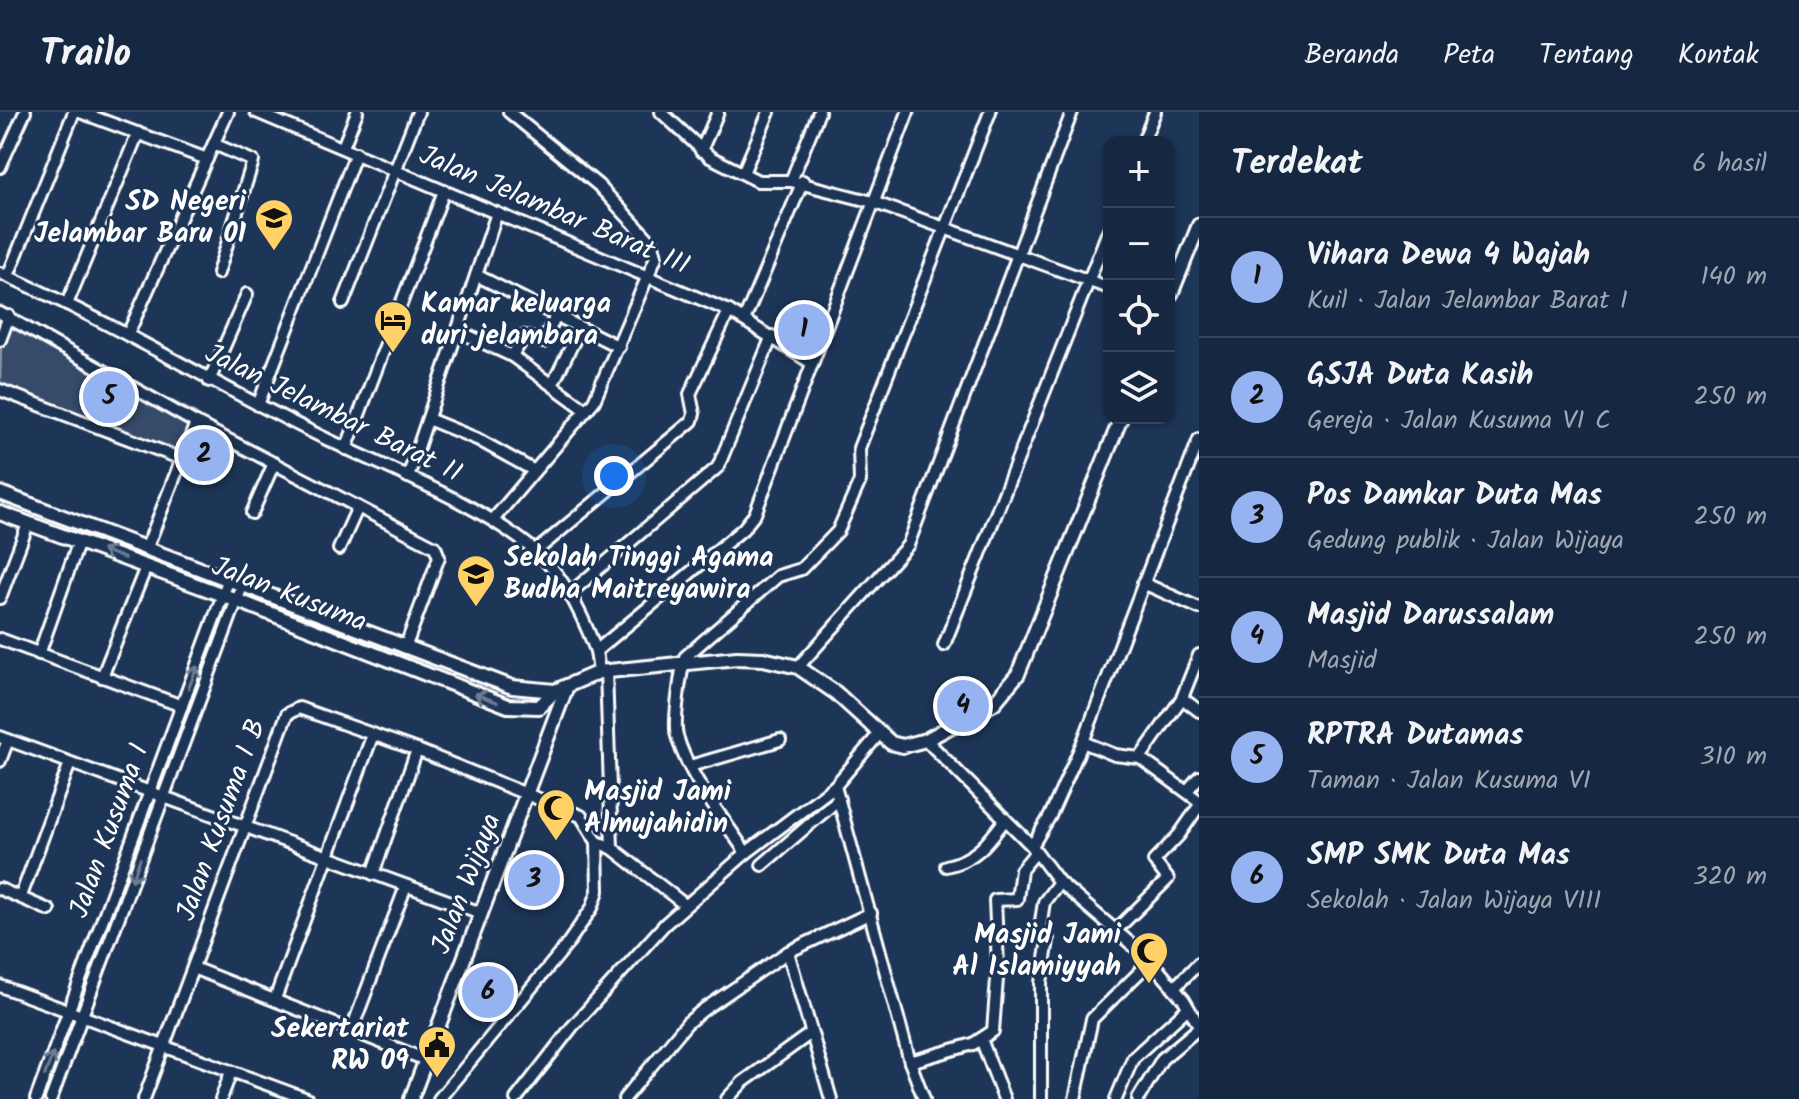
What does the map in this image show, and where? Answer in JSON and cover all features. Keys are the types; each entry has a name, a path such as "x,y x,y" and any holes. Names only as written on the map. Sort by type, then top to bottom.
{"street":[{"path":"0,167 25,112"},
{"path":"4,275 74,112"},
{"path":"80,112 207,159"},
{"path":"128,334 228,112"},
{"name":"Jalan Jelambar Barat III","path":"256,112 745,318 810,362"},
{"path":"343,147 357,112"},
{"path":"343,303 418,112"},
{"path":"493,520 594,401 656,257 653,244 579,168 509,112"},
{"path":"661,112 701,151 758,181 797,181 873,202 1103,286"},
{"path":"701,151 718,112"},
{"path":"743,173 769,112"},
{"path":"745,318 797,181 819,112"},
{"path":"596,651 749,523 908,112"},
{"path":"746,853 690,766 676,732 683,664 689,650 778,576 801,569 838,531 847,515 861,477 859,448 990,112"},
{"path":"798,667 908,545 1072,112"},
{"path":"1145,136 1155,112"},
{"path":"67,304 138,133"},
{"path":"214,144 253,161 218,273"},
{"path":"258,405 356,153"},
{"path":"346,449 444,191"},
{"path":"408,477 497,213"},
{"path":"1175,284 1199,225"},
{"path":"944,645 1103,244"},
{"name":"Jalan Jelambar Barat II","path":"4,275 128,334 209,381 493,520 536,551 569,594 603,672 612,848"},
{"path":"478,276 619,347"},
{"path":"209,381 247,294"},
{"path":"536,551 692,421 694,411 690,394 729,311"},
{"path":"0,340 4,314 196,423 432,545 439,557 405,648"},
{"path":"512,356 525,336 543,342 556,316"},
{"path":"552,385 580,329"},
{"path":"458,331 512,356 586,410"},
{"path":"569,594 718,467 772,336"},
{"path":"0,390 182,459"},
{"path":"428,419 477,439 533,470"},
{"path":"147,547 196,423"},
{"path":"1119,424 1018,674 994,703 926,740 1034,849 1059,882 1151,961 1188,1008 1199,1027 1162,1059 1138,1099"},
{"path":"910,1062 981,1039 990,1034 994,1026 998,966 995,900 1018,899 1022,867 1034,849 1083,742 1199,439"},
{"path":"252,513 274,463"},
{"name":"Jalan Kusuma","path":"0,493 512,687 561,688"},
{"path":"339,549 358,507"},
{"name":"Jalan Kusuma","path":"0,513 223,595 508,706 539,707 561,688 603,672 748,658 798,667 836,693 879,734 898,746 926,740"},
{"path":"0,598 28,524"},
{"path":"39,654 79,541"},
{"path":"102,677 146,567"},
{"name":"Jalan Kusuma I","path":"36,1099 228,581"},
{"path":"1143,583 1199,608"},
{"name":"Jalan Kusuma I","path":"51,1099 242,586"},
{"path":"0,639 182,706"},
{"path":"1140,758 1182,698 1199,655"},
{"name":"Jalan Wijaya","path":"411,1099 527,793 561,688"},
{"path":"1182,698 1199,711"},
{"name":"Jalan Kusuma I B","path":"144,1099 289,712 299,708 527,793 583,817 597,842"},
{"path":"275,999 373,734"},
{"path":"516,1099 572,1027 685,905 746,853 835,786 879,734"},
{"path":"0,761 4,738 481,913"},
{"path":"690,766 780,740"},
{"path":"1083,742 1115,755 1140,758 1187,791 1199,804 1179,835 1154,861 1168,879 1115,931"},
{"path":"373,874 417,750"},
{"path":"21,896 70,763"},
{"path":"1187,791 1199,777"},
{"path":"835,786 910,1062 924,1099"},
{"path":"762,865 839,799"},
{"path":"946,866 966,861 984,849 1004,821"},
{"path":"439,1099 566,946 592,908 598,891 597,842 612,848 685,905"},
{"path":"1041,1099 1041,983 1048,940 1039,934 1044,902 1059,882"},
{"path":"352,1029 406,886"},
{"path":"0,889 49,910"},
{"path":"624,1099 694,1017 788,952 871,913"},
{"path":"788,952 830,1098"},
{"path":"1075,1099 1092,1019 1151,961"},
{"path":"1174,988 1199,963"},
{"path":"193,968 426,1060"},
{"path":"0,986 306,1099"},
{"path":"1116,1099 1133,1058 1188,1008"},
{"path":"727,1099 743,1082 811,1033"},
{"path":"981,1039 1004,1099"},
{"path":"221,1099 231,1072"}],"shaded area":[{"path":"2,316 196,413 181,453 0,385"}],"place":[{"name":"SD Negeri Jelambar Baru 01","path":"274,252"},
{"name":"Vihara Dewa 4 Wajah","path":"804,330"},
{"name":"Kamar keluarga duri jelambara","path":"393,354"},
{"name":"RPTRA Dutamas","path":"109,397"},
{"name":"GSJA Duta Kasih","path":"204,455"},
{"name":"Sekolah Tinggi Agama Budha Maitreyawira","path":"476,608"},
{"name":"Masjid Darussalam","path":"963,706"},
{"name":"Masjid Jami Almujahidin","path":"556,842"},
{"name":"Pos Damkar Duta Mas","path":"534,880"},
{"name":"Masjid Jami Al Islamiyyah","path":"1149,985"},
{"name":"SMP SMK Duta Mas","path":"488,992"},
{"name":"Sekertariat RW 09","path":"437,1079"}]}
